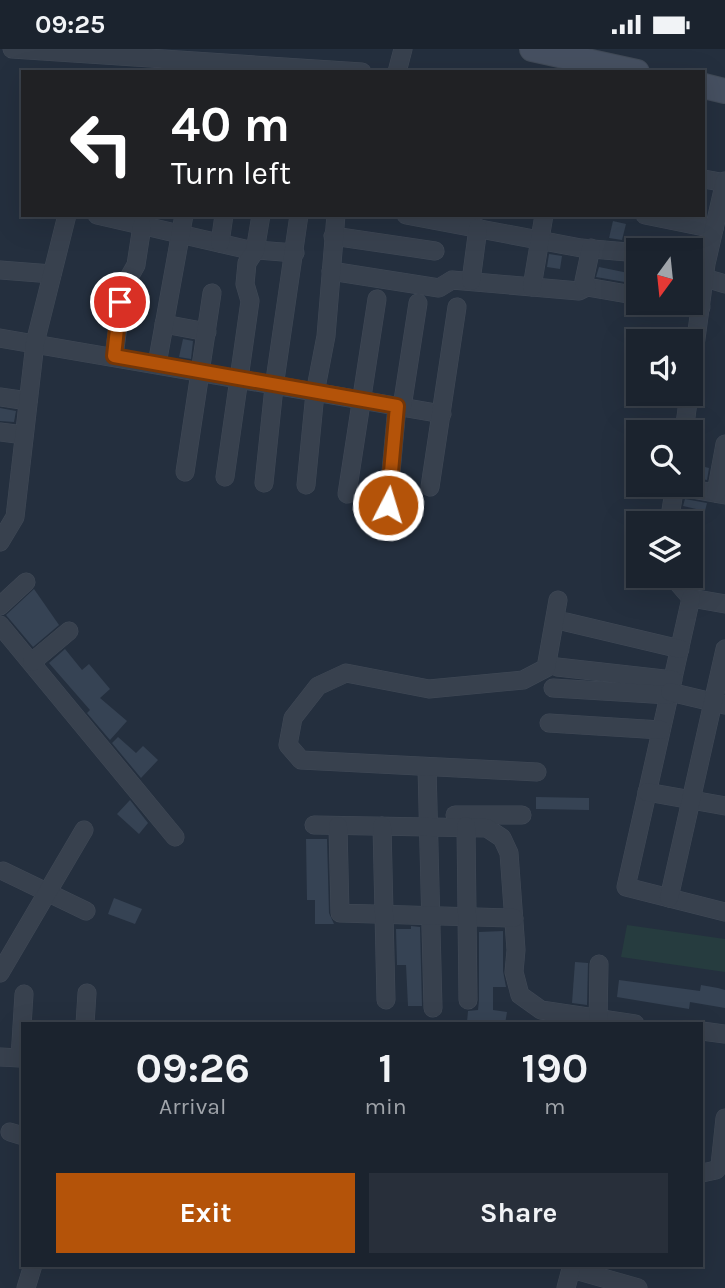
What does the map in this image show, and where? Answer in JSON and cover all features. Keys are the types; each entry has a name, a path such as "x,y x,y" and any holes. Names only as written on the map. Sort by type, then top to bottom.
{"main road":[{"path":"532,49 628,70"},
{"path":"705,86 725,91"}],"street":[{"path":"12,49 222,56 344,70"},
{"path":"397,70 402,49"},
{"path":"704,259 714,229 711,207 725,182 705,179"},
{"path":"0,542 15,517 35,343 66,217"},
{"path":"111,217 148,223 180,234 255,251 295,253"},
{"path":"157,364 184,217"},
{"path":"220,243 224,217"},
{"path":"225,477 250,301 245,284 247,263 255,251 261,217"},
{"path":"264,482 274,387 299,217"},
{"path":"306,485 315,393 326,336 336,217"},
{"path":"417,217 537,241 626,252"},
{"path":"532,287 537,241 543,217"},
{"path":"655,217 714,229"},
{"path":"114,356 123,288 135,265 148,223"},
{"path":"471,281 478,228"},
{"path":"333,236 435,251"},
{"path":"587,286 584,281 592,249"},
{"path":"0,270 51,274"},
{"path":"704,270 725,284"},
{"path":"331,271 439,288 452,280 579,291 587,286 626,294"},
{"path":"185,472 212,293"},
{"path":"347,494 377,299"},
{"path":"388,505 400,407 418,303"},
{"path":"430,487 457,307"},
{"path":"164,324 207,332"},
{"path":"0,338 442,414"},
{"path":"0,397 28,401"},
{"path":"0,432 23,435"},
{"path":"720,494 725,444"},
{"path":"0,606 26,582"},
{"path":"682,588 691,599 725,604"},
{"path":"691,599 626,887 669,898 724,906"},
{"path":"537,772 301,760 288,745 293,718 318,685 346,673 429,689 523,680 546,668 558,600"},
{"path":"566,622 680,649"},
{"path":"0,625 176,837"},
{"path":"32,662 69,631"},
{"path":"669,898 691,800 719,703 725,649"},
{"path":"557,667 671,689 719,703"},
{"path":"554,688 671,689"},
{"path":"549,723 662,730"},
{"path":"427,767 433,1008"},
{"path":"648,792 725,806"},
{"path":"314,825 382,826 428,820 522,815"},
{"path":"428,820 487,828 502,838 509,853 514,918 514,972 520,995 541,1010 598,1022 599,964"},
{"path":"338,826 340,913 514,918"},
{"path":"382,826 386,1000"},
{"path":"466,826 468,1000"},
{"path":"0,973 84,830"},
{"path":"4,871 86,911"},
{"path":"85,1022 87,993"},
{"path":"22,1022 24,994"},
{"path":"703,1031 725,1034"},
{"path":"0,1056 20,1058 21,1042"},
{"path":"703,1173 716,1170 720,1165 725,1118"},
{"path":"26,1288 32,1267"},
{"path":"566,1288 572,1267 638,1288"}],"green space":[{"path":"627,925 725,939 725,972 621,957"}],"building":[{"path":"613,221 626,224 622,240 609,238"},
{"path":"549,254 562,256 560,269 547,267"},
{"path":"599,267 626,273 626,282 596,277"},
{"path":"183,339 193,341 191,359 179,357"},
{"path":"0,408 16,411 14,422 0,421"},
{"path":"703,466 709,468 707,480 703,479"},
{"path":"685,499 707,503 705,511 683,506"},
{"path":"34,589 59,625 33,647 6,615"},
{"path":"65,649 82,670 89,664 110,689 100,698 127,721 110,740 87,713 90,710 49,663"},
{"path":"118,737 136,753 143,746 158,760 141,778 112,743"},
{"path":"536,797 589,798 589,810 536,809"},
{"path":"130,800 148,823 139,834 117,814"},
{"path":"306,839 327,839 329,913 334,924 315,924 315,900 307,900"},
{"path":"114,898 142,909 135,924 108,914"},
{"path":"411,926 420,927 422,1006 408,1006 406,965 397,965 396,929 411,929"},
{"path":"503,931 503,971 506,987 493,987 493,1010 507,1012 505,1022 467,1022 468,1011 478,1010 479,932"},
{"path":"575,962 588,963 587,1005 572,1003"},
{"path":"619,980 700,991 701,985 718,988 725,990 725,1008 690,1002 689,1009 617,997"}],"route":[{"path":"120,302 114,356 274,387 397,406 388,505"}]}
